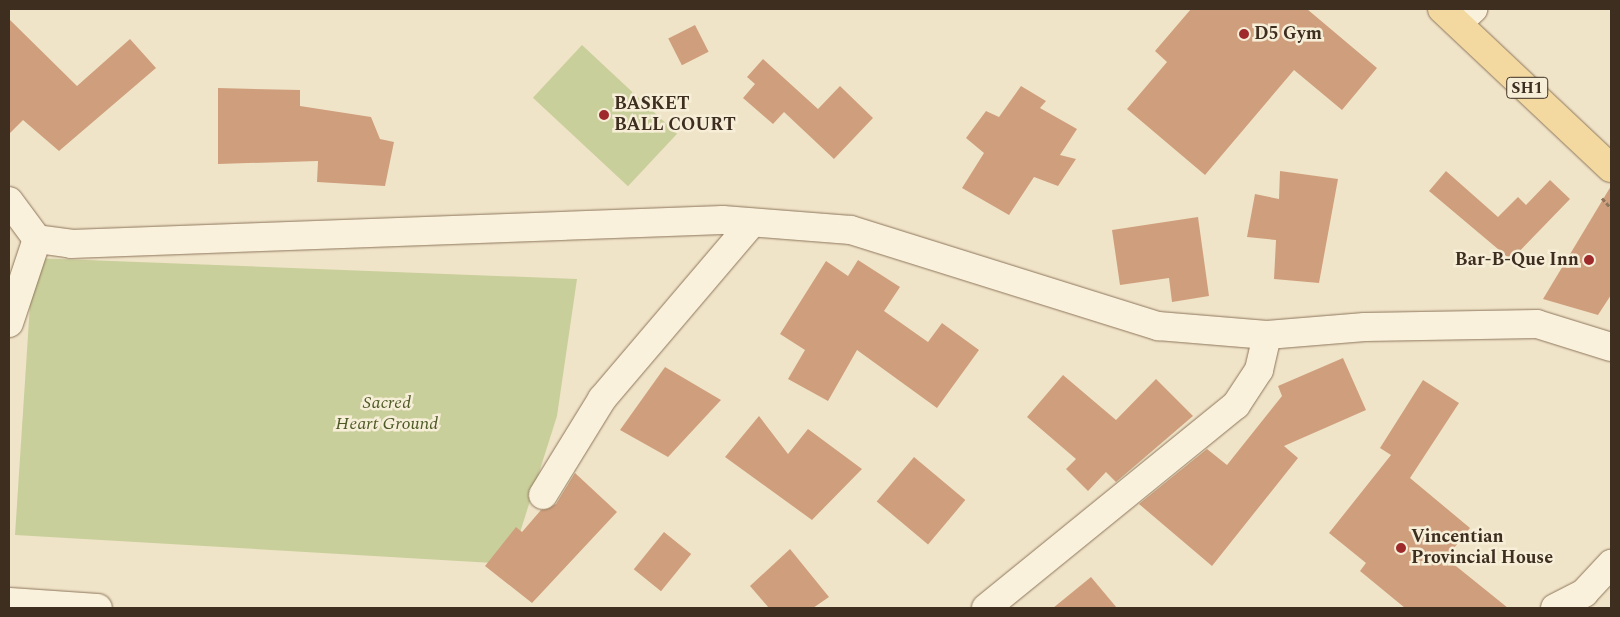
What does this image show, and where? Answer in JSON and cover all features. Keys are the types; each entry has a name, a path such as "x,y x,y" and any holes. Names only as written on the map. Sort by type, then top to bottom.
{"main road":[{"name":"SH1","path":"1458,13 1611,168"}],"street":[{"path":"9,201 37,239 72,244 752,223 851,230 1158,326 1267,336 1366,327 1537,324 1611,348"},
{"path":"544,495 602,399 752,223"},
{"path":"9,323 37,239"},
{"path":"986,608 1236,405 1259,370 1267,336"},
{"path":"1556,608 1584,593 1611,564"},
{"path":"9,602 98,608"}],"green space":[{"name":"BASKET BALL COURT","path":"582,45 677,134 628,186 533,98"},
{"name":"Sacred Heart Ground","path":"33,258 577,279 557,416 510,564 15,535"}],"building":[{"path":"1191,9 1307,9 1377,68 1342,110 1294,70 1205,175 1127,109 1167,62 1155,51"},
{"path":"9,19 77,86 130,39 156,68 59,151 23,120 9,134"},
{"path":"695,25 709,52 682,65 668,39"},
{"path":"763,59 818,109 840,86 873,118 834,159 784,112 773,124 743,98 755,84 747,77"},
{"path":"1021,86 1046,101 1040,108 1077,129 1060,155 1076,159 1058,186 1034,177 1009,215 962,188 984,153 966,138 986,111 999,117"},
{"path":"218,88 300,90 300,106 371,117 380,139 394,142 385,186 317,182 318,161 218,164"},
{"path":"1280,171 1338,179 1319,283 1274,279 1276,240 1247,237 1255,194 1279,199"},
{"path":"1446,171 1498,217 1518,197 1526,205 1550,180 1570,199 1511,260 1429,191"},
{"name":"Bar-B-Que Inn","path":"1611,186 1611,295 1598,315 1543,299"},
{"path":"1198,217 1209,296 1172,302 1169,278 1120,285 1112,230"},
{"path":"858,260 900,287 884,311 928,342 942,323 979,350 937,408 857,350 828,401 788,379 805,350 780,334 826,261 848,276"},
{"path":"1343,358 1366,410 1284,446 1298,458 1212,566 1139,504 1207,449 1227,465 1282,396 1278,386"},
{"path":"665,367 721,400 668,457 620,430"},
{"path":"1063,375 1116,420 1156,379 1193,416 1116,482 1106,472 1088,491 1066,469 1076,459 1027,417"},
{"name":"Vincentian Provincial House","path":"1423,380 1459,403 1410,478 1470,528 1446,558 1508,608 1405,608 1360,571 1366,563 1329,533 1391,455 1380,448"},
{"path":"759,416 788,454 808,429 862,469 812,520 725,457"},
{"path":"914,457 965,500 928,544 877,501"},
{"path":"575,473 617,512 532,603 485,566 516,527 522,532 541,510 556,504"},
{"path":"664,532 691,554 661,591 634,569"},
{"path":"790,549 829,597 813,608 769,608 750,586"},
{"path":"1091,577 1117,608 1053,608"}],"place":[{"name":"D5 Gym","path":"1244,34"},
{"name":"BASKET BALL COURT","path":"604,115"},
{"name":"Bar-B-Que Inn","path":"1589,260"},
{"name":"Vincentian Provincial House","path":"1401,548"}]}
